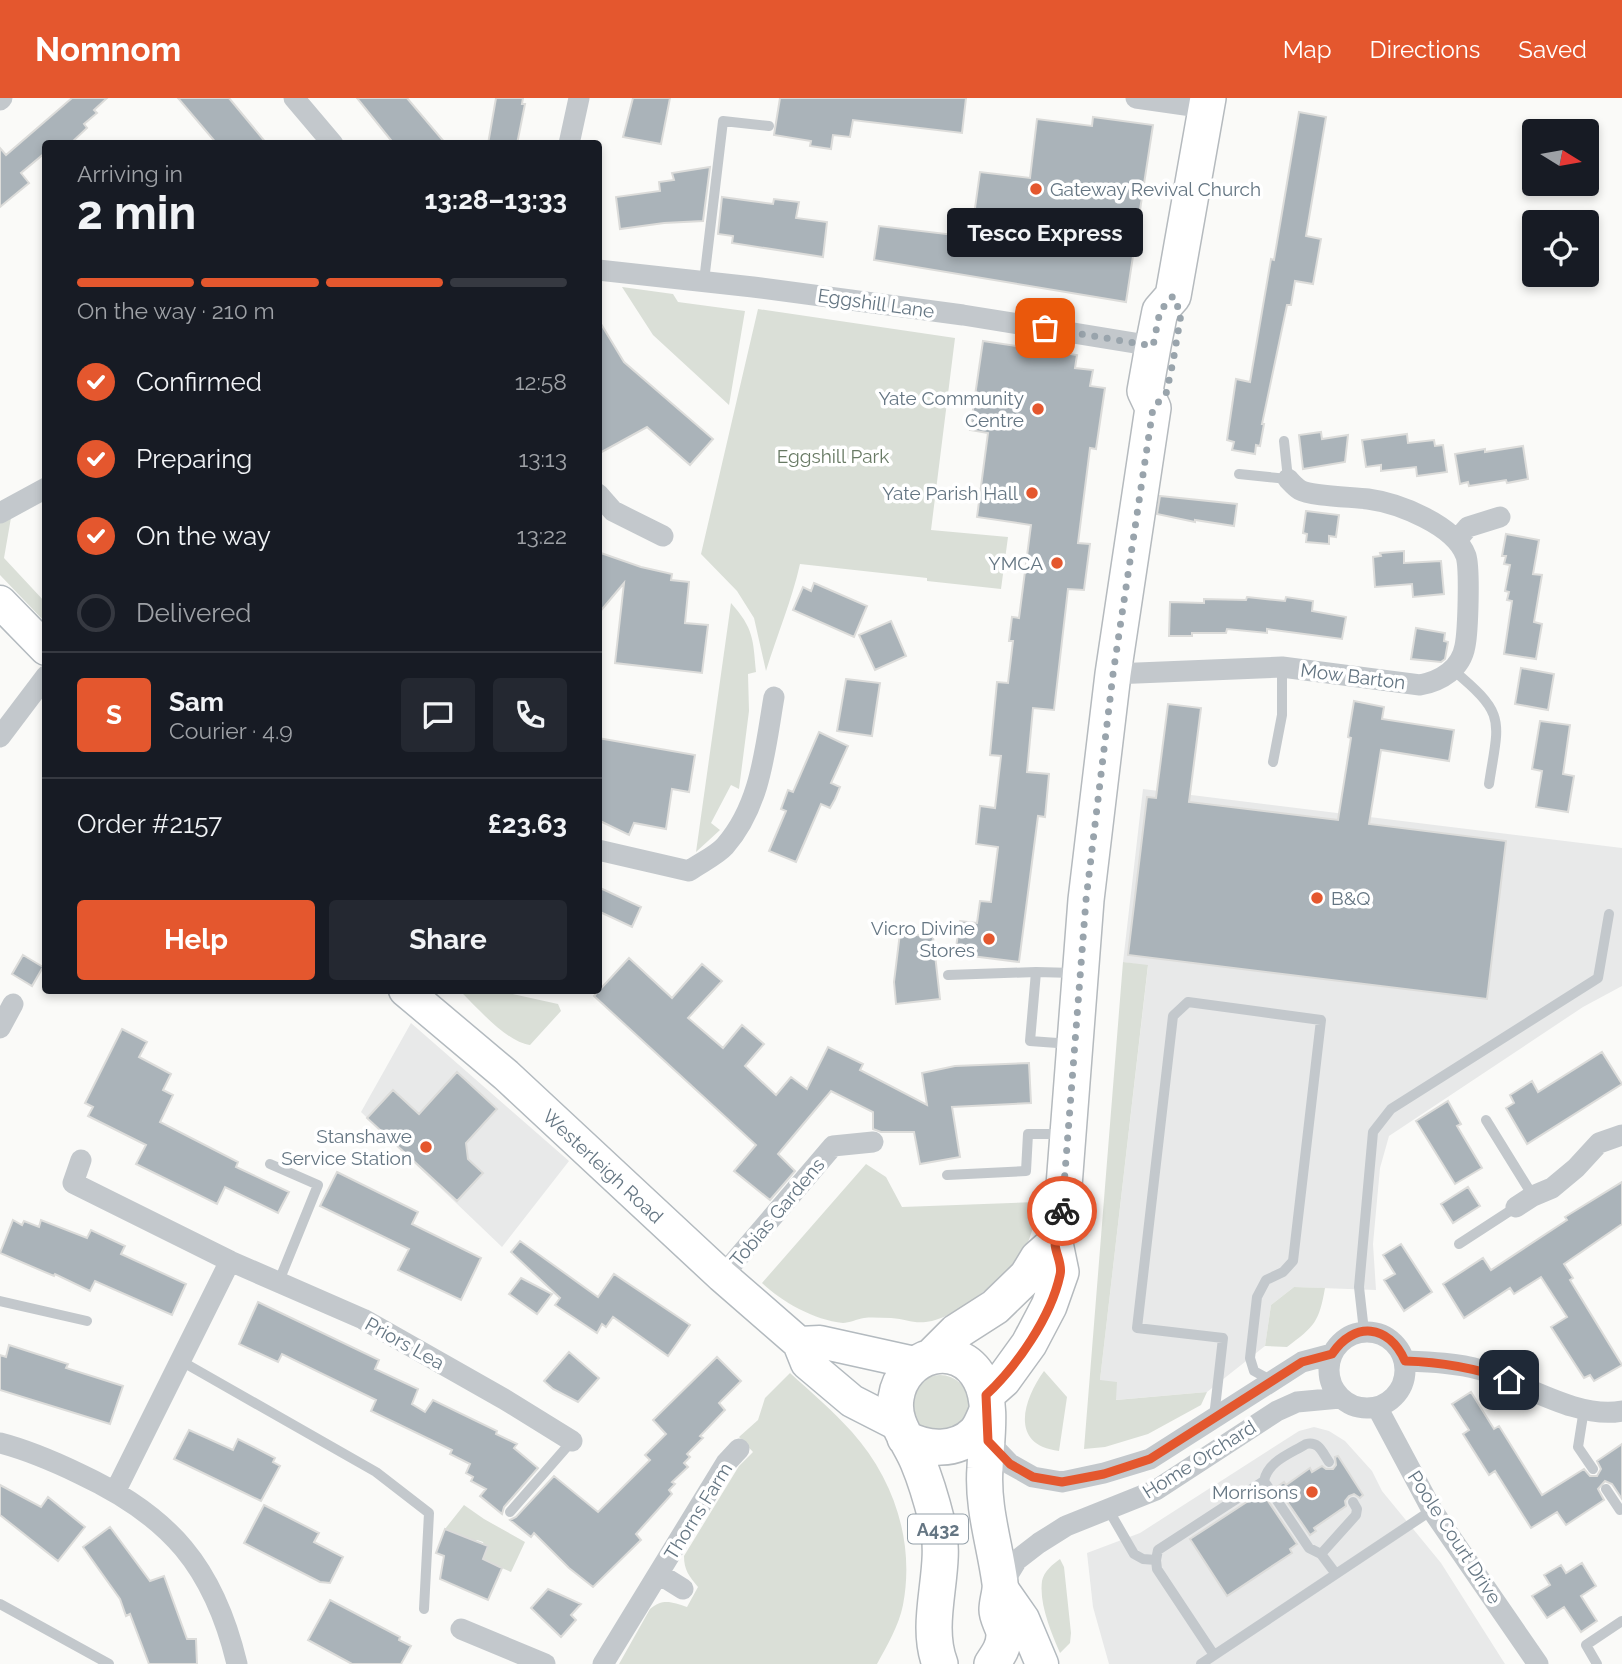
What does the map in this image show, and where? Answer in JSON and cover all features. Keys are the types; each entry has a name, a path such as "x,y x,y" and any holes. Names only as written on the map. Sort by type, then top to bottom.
{"main road":[{"path":"902,1431 918,1445 946,1447 963,1442 976,1433 1003,1380 1028,1344 1049,1306 1061,1272 1055,1243 1062,1212 1079,974 1113,674 1153,408 1145,391 1160,311 1173,296 1207,103"},
{"path":"1153,408 1166,394 1173,362 1181,314 1173,296"},
{"name":"A432","path":"940,1664 934,1649 933,1626 940,1579 938,1527 928,1487 895,1416 895,1397 903,1376 956,1332 995,1307 1027,1276 1038,1258 1055,1243"},
{"path":"924,1359 952,1357 969,1365 980,1378 987,1416"},
{"name":"A432","path":"987,1416 985,1499 1000,1587 997,1611 1004,1634 1000,1652 992,1664"},
{"name":"A432","path":"909,1664 933,1626"}],"street":[{"path":"294,98 330,140"},
{"path":"570,140 579,98"},
{"path":"1136,98 1207,103"},
{"name":"Eggshill Lane","path":"602,270 963,315 1153,346"},
{"path":"1287,479 1302,491 1371,499 1401,507 1440,526 1457,540 1467,557 1468,633 1464,654 1453,670"},
{"path":"0,513 42,490"},
{"path":"602,499 613,511 663,536"},
{"path":"1457,540 1468,527 1500,517"},
{"path":"0,602 42,645"},
{"name":"Mow Barton","path":"1113,674 1282,667 1420,685 1435,682 1453,670"},
{"path":"0,737 42,682"},
{"path":"602,851 689,871 723,847 748,813 762,765 774,697"},
{"name":"Westerleigh Road","path":"410,994 506,1076 722,1276 799,1343 807,1363 852,1401 902,1431"},
{"path":"0,1028 13,1004"},
{"path":"1525,1201 1552,1188 1576,1168 1599,1143 1622,1135"},
{"name":"Tobias Gardens","path":"722,1276 833,1146 873,1142"},
{"name":"Priors Lea","path":"81,1160 73,1183 230,1261 363,1319 572,1441"},
{"path":"116,1490 230,1261"},
{"path":"1364,1331 1378,1332 1390,1339 1405,1361 1405,1376 1400,1390 1377,1407 1352,1405 1340,1398 1331,1385 1328,1370 1332,1354 1339,1343 1350,1335 1364,1331"},
{"path":"799,1343 820,1342 924,1359"},
{"name":"Home Orchard","path":"987,1416 1010,1464 1033,1477 1062,1482 1104,1474 1150,1459 1302,1362 1332,1354"},
{"path":"1405,1361 1477,1369 1584,1409 1622,1411"},
{"name":"Home Orchard","path":"1000,1587 1017,1560 1066,1526 1156,1490 1277,1411 1297,1402 1340,1398"},
{"name":"Poole Court Drive","path":"1377,1407 1432,1510 1538,1664"},
{"path":"0,1443 58,1464 116,1490 149,1513 182,1544 197,1566 230,1632 237,1664"},
{"name":"Thorns Farm","path":"603,1664 726,1463 739,1449"},
{"name":"Thorns Farm","path":"659,1574 683,1589"},
{"path":"1000,1587 1023,1619 1042,1664"},
{"path":"461,1629 545,1664"}],"lane":[{"path":"731,122 733,108"},
{"path":"704,281 723,121 769,126"},
{"path":"1240,474 1287,479 1283,441"},
{"path":"1273,762 1282,715 1282,667"},
{"path":"1453,670 1482,694 1495,713 1497,732 1489,785"},
{"path":"1364,1331 1359,1287 1373,1132 1391,1109 1598,978 1609,914"},
{"path":"1036,972 1030,1041 1074,1044"},
{"path":"948,975 1036,972 1079,974"},
{"path":"1214,1420 1223,1338 1137,1328 1173,1016 1188,1002 1321,1020 1293,1261 1283,1272 1266,1280 1257,1297 1251,1357 1254,1371 1272,1381"},
{"path":"1459,1244 1525,1201 1486,1120"},
{"path":"947,1175 1026,1171 1028,1134 1068,1134"},
{"path":"270,1164 318,1185 279,1281"},
{"path":"0,1301 87,1321"},
{"path":"181,1361 376,1472 429,1513 424,1609"},
{"path":"1584,1409 1578,1447 1593,1469"},
{"path":"510,1512 572,1441"},
{"path":"1329,1462 1318,1445 1306,1444 1270,1466 1265,1472 1264,1481 1309,1548 1321,1554 1336,1574"},
{"path":"1214,1655 1157,1569 1158,1550 1264,1481"},
{"path":"1606,1489 1620,1510"},
{"path":"1321,1554 1356,1515 1357,1509 1353,1502"},
{"path":"1108,1509 1134,1554 1143,1559 1156,1560"},
{"path":"1200,1664 1432,1510"},
{"path":"0,1604 109,1664"},
{"path":"1597,1664 1586,1645 1622,1621"}],"shaded area":[{"path":"1143,789 1622,848 1622,986 1583,1007 1389,1136 1380,1168 1373,1244 1376,1290 1294,1287 1271,1305 1265,1346 1207,1392 1115,1400 1100,1380 1148,966 1123,962"},
{"path":"411,1023 569,1161 502,1247 361,1112"},
{"path":"1314,1427 1329,1431 1345,1441 1372,1471 1382,1491 1441,1563 1505,1664 1109,1664 1093,1607 1087,1553 1140,1533 1299,1431"}],"green space":[{"path":"622,287 673,294 678,302 745,311 729,405 653,335"},
{"name":"Eggshill Park","path":"758,309 955,338 931,530 1008,537 1001,589 800,564 766,671 754,618 737,591 701,554"},
{"path":"12,512 4,558 42,599 42,619 0,575 0,517"},
{"path":"731,603 751,635 756,672 748,674 749,711 739,789 731,785 711,823 720,830 696,852"},
{"path":"1123,962 1148,965 1100,1380 1117,1382 1116,1400 1207,1392 1201,1405 1148,1434 1105,1447 1084,1449"},
{"path":"463,994 513,994 558,1004 561,1011 530,1045 511,1038"},
{"path":"866,1164 886,1177 902,1207 1035,1202 1034,1223 1027,1244 986,1290 958,1310 932,1321 870,1318 843,1323 799,1309 762,1283"},
{"path":"1294,1287 1325,1288 1318,1316 1304,1334 1287,1347 1265,1346 1271,1305"},
{"path":"1044,1371 1067,1397 1059,1451 1043,1447 1033,1440 1027,1431 1026,1407"},
{"path":"790,1373 852,1432 867,1450 890,1491 898,1512 906,1558 903,1605 896,1628 877,1664 619,1664 650,1609 663,1602 687,1607 698,1587 688,1573 684,1556 739,1466 753,1452 739,1437 758,1420 765,1398"},
{"path":"940,1375 956,1380 964,1388 969,1404 964,1420 956,1428 940,1433 924,1428 916,1420 911,1404 916,1388 924,1380"},
{"path":"464,1505 525,1542 511,1572 481,1559 485,1550 483,1542 477,1540 469,1543 445,1529"},
{"path":"1060,1559 1064,1567 1071,1633 1070,1643 1060,1653 1046,1618 1042,1581 1045,1574"}],"building":[{"path":"72,98 107,98 94,110 97,113 84,124 87,128 74,140 42,140 42,155 21,173 29,183 0,207 0,148 6,155"},
{"path":"178,98 229,98 264,140 214,140"},
{"path":"357,98 407,98 443,140 391,140"},
{"path":"496,98 523,98 522,104 525,104 518,140 489,140"},
{"path":"633,98 670,98 661,144 623,137"},
{"path":"780,98 966,98 962,133 853,120 850,137 833,135 831,149 810,146 811,141 774,135"},
{"path":"1299,112 1326,117 1306,236 1321,239 1313,284 1295,281 1291,305 1287,305 1262,424 1260,446 1256,445 1255,454 1232,450 1234,442 1227,440 1236,379 1250,382"},
{"path":"1093,117 1153,125 1126,302 874,260 879,226 971,237 980,172 1030,178 1037,119 1092,126"},
{"path":"710,167 703,221 620,229 616,197 660,191 659,182 674,180 672,173"},
{"path":"722,197 773,204 774,199 799,202 796,218 827,222 823,257 732,243 733,236 718,234"},
{"path":"602,326 624,362 713,439 690,465 647,427 602,452"},
{"path":"983,341 1077,355 1075,368 1093,370 1090,386 1105,388 1096,449 1090,448 1078,543 1090,544 1084,590 1068,589 1054,710 1033,708 1027,772 1049,774 1045,817 1038,816 1019,962 955,954 960,921 977,923 980,901 991,902 998,847 976,844 980,806 995,808 1001,756 990,755 997,682 1008,683 1013,641 1009,641 1012,617 1019,618 1031,525 977,517 988,433 970,430"},
{"path":"1321,432 1322,439 1348,435 1345,462 1303,469 1299,435"},
{"path":"1407,434 1408,443 1434,440 1435,446 1443,445 1447,472 1417,476 1416,467 1381,471 1381,465 1366,467 1362,440"},
{"path":"1523,446 1528,479 1469,486 1468,482 1460,484 1455,454"},
{"path":"1160,496 1237,504 1234,526 1157,514"},
{"path":"1306,511 1339,515 1336,537 1329,536 1329,544 1306,542 1307,534 1303,533"},
{"path":"1506,534 1539,540 1533,574 1542,575 1534,622 1542,624 1536,659 1504,654 1512,601 1507,600 1509,592 1505,591 1510,565 1504,564 1506,556 1502,556"},
{"path":"1404,551 1404,563 1441,561 1444,594 1413,597 1412,584 1375,587 1373,557 1381,556 1380,553"},
{"path":"602,553 672,574 671,580 689,582 685,623 708,625 702,673 615,663 624,583 602,609"},
{"path":"814,583 867,606 854,637 793,610 803,587 811,591"},
{"path":"1247,597 1285,601 1286,597 1313,601 1312,611 1346,617 1342,639 1267,629 1267,633 1227,629 1226,633 1169,636 1170,602 1204,603 1204,599 1246,600"},
{"path":"891,621 906,656 875,670 859,635"},
{"path":"1416,628 1445,633 1444,641 1448,642 1445,659 1441,662 1411,659"},
{"path":"1521,668 1554,674 1548,710 1515,704"},
{"path":"846,679 880,683 872,736 837,731"},
{"name":"B&Q","path":"1354,701 1384,707 1382,719 1454,730 1449,761 1381,750 1369,824 1506,841 1487,999 1128,955 1147,797 1156,798 1168,704 1201,708 1189,802 1338,820"},
{"path":"1540,721 1570,725 1563,774 1574,776 1568,812 1536,807 1542,771 1532,769"},
{"path":"819,732 848,746 831,783 840,787 835,799 830,808 821,804 796,862 769,851 786,811 781,809 788,790 793,792"},
{"path":"602,739 695,755 689,792 672,789 666,829 634,823 629,835 602,822"},
{"path":"602,889 641,907 632,927 602,913"},
{"path":"900,933 933,937 940,999 896,1004 894,982"},
{"path":"23,955 42,966 32,986 12,974"},
{"path":"629,958 672,998 702,964 722,981 688,1018 723,1048 742,1025 764,1044 745,1066 776,1095 791,1077 807,1089 828,1047 863,1064 860,1070 927,1105 922,1073 955,1066 1029,1063 1031,1103 952,1107 960,1157 920,1164 914,1132 881,1132 873,1129 873,1112 831,1091 778,1154 795,1171 770,1200 734,1171 756,1145 594,996 602,994 602,987"},
{"path":"122,1029 147,1042 139,1057 171,1074 163,1090 173,1095 160,1122 238,1162 236,1167 289,1192 278,1213 225,1187 217,1204 136,1164 146,1145 88,1116 93,1107 85,1103"},
{"path":"1602,1052 1622,1084 1527,1144 1506,1108 1514,1103 1510,1095 1532,1081 1538,1092"},
{"path":"457,1072 497,1109 466,1143 468,1159 483,1173 457,1201 367,1118 393,1090 419,1114"},
{"path":"1448,1101 1461,1124 1457,1126 1482,1168 1455,1184 1416,1121"},
{"path":"337,1172 418,1212 412,1224 481,1258 461,1300 398,1270 409,1249 320,1206"},
{"path":"1622,1182 1622,1224 1564,1264 1573,1278 1570,1280 1622,1365 1594,1381 1590,1375 1584,1378 1551,1327 1567,1317 1541,1277 1514,1294 1510,1288 1464,1318 1443,1284 1483,1258 1491,1270 1567,1220 1565,1217"},
{"path":"1468,1187 1480,1206 1453,1223 1441,1204"},
{"path":"13,1220 22,1225 24,1221 39,1227 41,1220 87,1238 91,1230 125,1246 121,1254 186,1284 172,1315 95,1281 90,1291 0,1253"},
{"path":"520,1241 598,1297 614,1274 690,1325 668,1356 613,1317 606,1327 602,1324 597,1333 555,1305 560,1298 511,1252"},
{"path":"1401,1244 1432,1292 1404,1311 1384,1280 1395,1274 1383,1255"},
{"path":"521,1278 552,1294 537,1314 509,1294"},
{"path":"258,1302 379,1360 375,1369 418,1389 412,1404 425,1412 433,1400 497,1431 496,1434 517,1444 514,1448 538,1468 504,1507 502,1514 480,1496 486,1489 471,1481 473,1477 466,1473 470,1464 450,1454 452,1450 371,1411 376,1400 282,1354 278,1362 239,1344"},
{"path":"9,1345 68,1364 66,1368 123,1386 110,1424 0,1390 0,1355 6,1357"},
{"path":"569,1352 599,1378 578,1402 544,1381"},
{"path":"717,1357 741,1381 719,1403 725,1410 687,1454 690,1457 684,1463 688,1467 672,1482 675,1484 669,1490 672,1494 636,1534 641,1540 593,1587 569,1568 534,1533 531,1537 510,1520 516,1517 554,1476 598,1512 650,1460 645,1455 666,1434 653,1420"},
{"path":"1471,1392 1494,1429 1499,1426 1542,1495 1584,1469 1590,1476 1597,1476 1601,1469 1597,1461 1622,1444 1622,1499 1612,1484 1605,1481 1598,1489 1604,1500 1566,1525 1557,1512 1531,1528 1495,1471 1489,1475 1463,1434 1469,1430 1452,1404"},
{"path":"189,1430 233,1450 238,1439 275,1458 273,1462 280,1466 261,1501 174,1459"},
{"path":"1338,1456 1363,1495 1360,1498 1354,1494 1349,1496 1345,1501 1346,1506 1314,1528 1316,1531 1310,1535 1277,1487 1284,1482 1286,1485 1310,1468 1312,1472 1322,1466 1333,1469 1336,1465 1335,1457"},
{"path":"0,1485 41,1507 48,1497 85,1527 58,1561 0,1515"},
{"path":"1264,1495 1297,1544 1290,1549 1292,1553 1227,1596 1190,1539 1256,1496 1258,1500"},
{"path":"264,1505 319,1533 314,1542 343,1557 330,1583 320,1582 244,1543"},
{"path":"110,1527 150,1581 164,1576 187,1639 196,1639 197,1664 149,1664 130,1614 126,1616 120,1599 83,1547"},
{"path":"445,1529 488,1546 483,1559 502,1568 488,1600 440,1579 444,1556 436,1553"},
{"path":"1582,1563 1596,1586 1581,1596 1597,1621 1581,1632 1564,1607 1547,1618 1532,1596 1550,1585 1544,1575 1561,1565 1566,1573"},
{"path":"548,1589 581,1604 571,1615 576,1620 561,1637 531,1608"},
{"path":"330,1600 400,1637 399,1640 411,1646 401,1664 352,1664 308,1640"}],"way so far":[{"path":"1045,328 1153,346 1160,311 1173,296 1181,314 1166,394 1153,408 1113,674 1086,900 1062,1211"}],"place":[{"name":"Gateway Revival Church","path":"1036,189"},
{"name":"Tesco Express","path":"1045,328"},
{"name":"Yate Community Centre","path":"1038,409"},
{"name":"Yate Parish Hall","path":"1032,493"},
{"name":"YMCA","path":"1057,563"},
{"name":"B&Q","path":"1317,898"},
{"name":"Vicro Divine Stores","path":"989,939"},
{"name":"Stanshawe Service Station","path":"426,1147"},
{"name":"Morrisons","path":"1312,1492"}],"route":[{"path":"1062,1211 1055,1243 1061,1272 1049,1306 1028,1344 1003,1380 986,1395 988,1441 1010,1464 1033,1477 1062,1482 1104,1474 1150,1459 1302,1362 1332,1354 1339,1343 1350,1335 1364,1331 1378,1332 1390,1339 1405,1361 1477,1369 1509,1380"}]}
